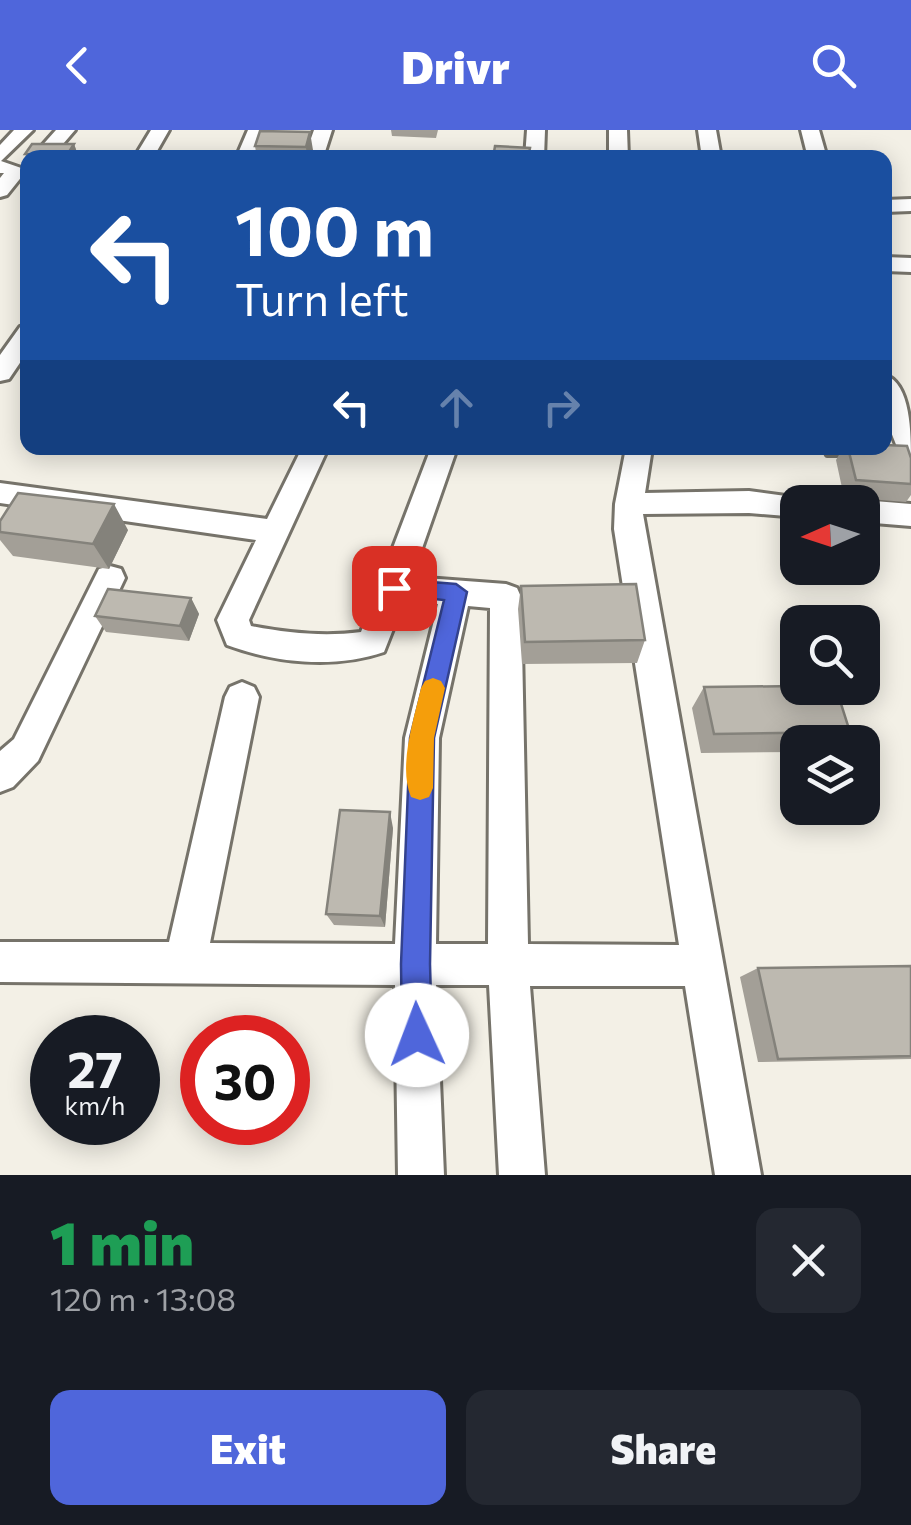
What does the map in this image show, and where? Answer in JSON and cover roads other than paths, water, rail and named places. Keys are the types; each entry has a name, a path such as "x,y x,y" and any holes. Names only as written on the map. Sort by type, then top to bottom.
{"street":[{"path":"0,156 24,130"},
{"path":"47,150 66,130"},
{"path":"0,191 15,167"},
{"path":"0,373 20,344"},
{"path":"892,400 911,450"},
{"path":"311,455 272,531 234,620 238,636 266,643 366,646 376,638 442,455"},
{"path":"639,455 629,504 639,594 738,1175"},
{"path":"0,493 272,531"},
{"path":"629,504 780,505"},
{"path":"880,512 911,515"},
{"path":"0,775 26,750 110,578"},
{"path":"394,588 544,596"},
{"path":"421,1175 415,964 422,738 456,592"},
{"path":"601,594 639,594"},
{"path":"506,596 508,965 522,1175"},
{"path":"186,963 242,697"},
{"path":"0,962 702,966"}]}
